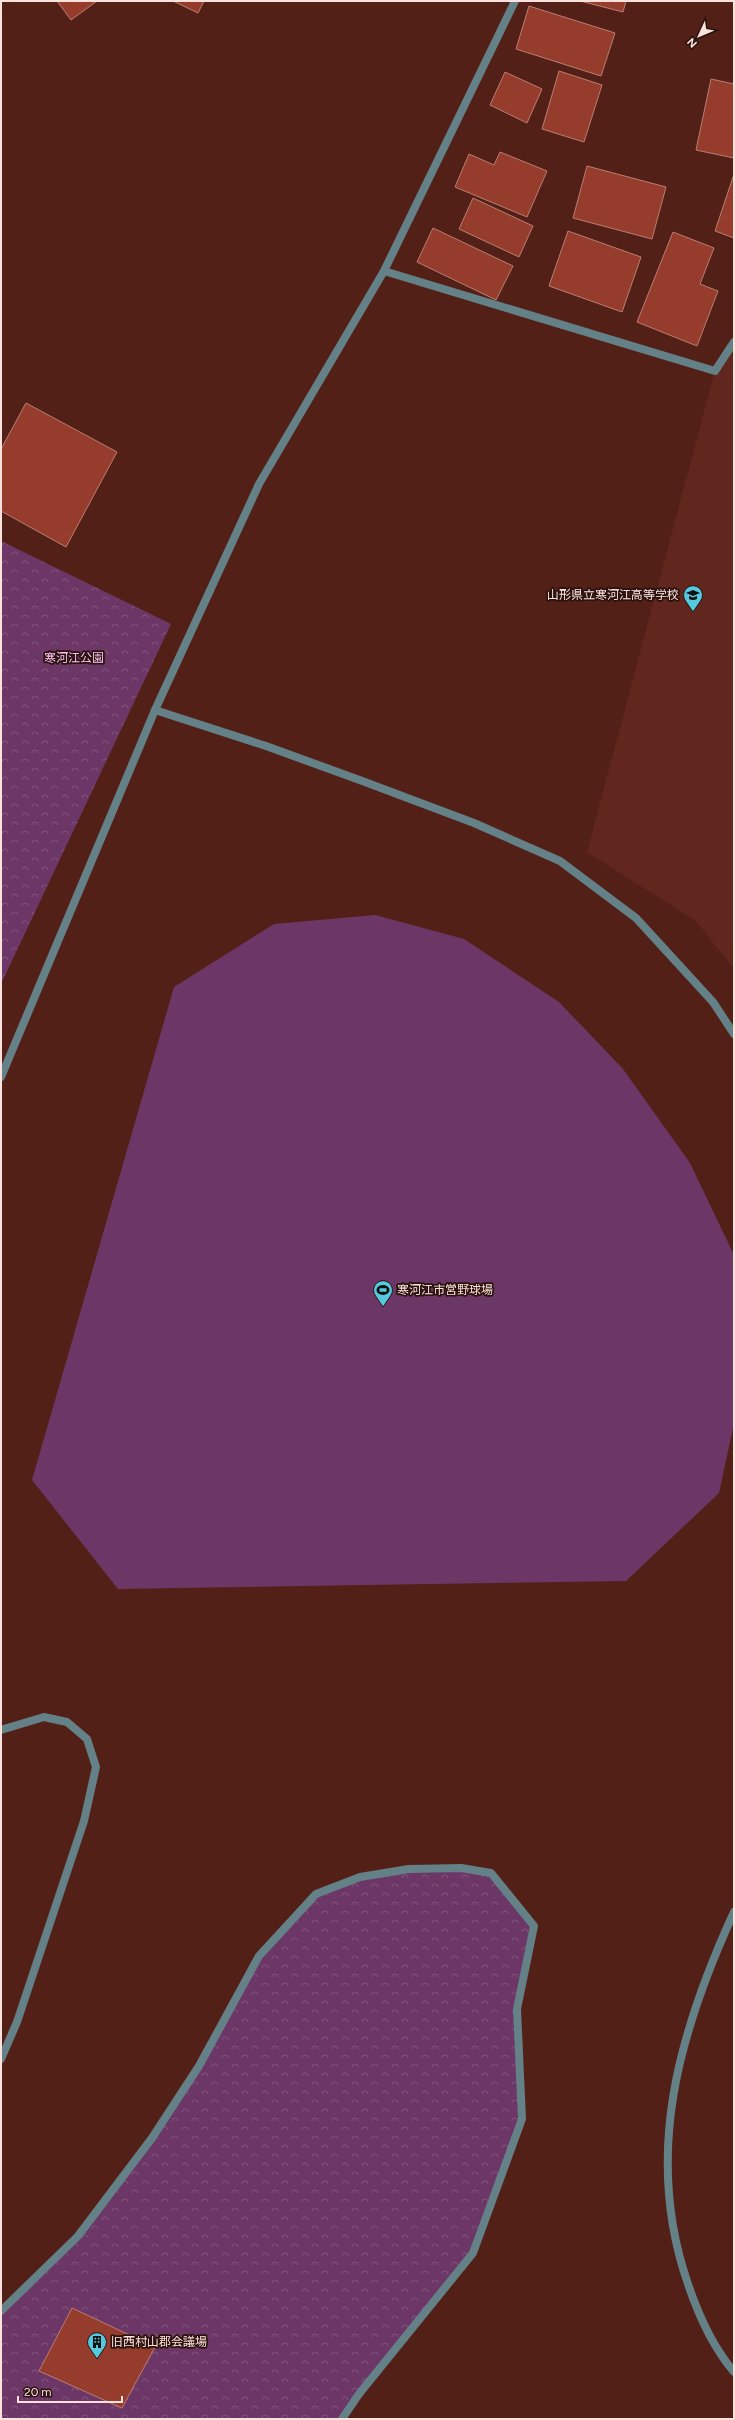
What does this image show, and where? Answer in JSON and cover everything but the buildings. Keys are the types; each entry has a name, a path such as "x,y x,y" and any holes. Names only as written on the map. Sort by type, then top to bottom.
{"street":[{"path":"1,1077 155,710 259,484 384,271 515,1"},
{"path":"384,271 715,371 734,342"},
{"path":"155,710 266,746 365,782 474,823 560,861 636,918 713,1002 734,1034"},
{"path":"1,1730 44,1717 67,1722 87,1739 96,1767 84,1821 17,2022 1,2059"},
{"path":"1,2311 82,2230 152,2138 199,2066 259,1956 316,1894 360,1877 409,1869 461,1868 491,1873 534,1926 517,2009 522,2119 473,2253 359,2394 342,2419"},
{"path":"734,1912 722,1938 683,2046 669,2115 666,2188 678,2256 695,2304 724,2361 734,2372"}],"shaded area":[{"name":"山形県立寒河江高等学校","path":"734,342 734,969 696,921 587,852 715,371"}],"green space":[{"name":"寒河江公園","path":"1,541 171,624 1,984"},
{"path":"375,915 464,939 559,1002 623,1069 690,1163 733,1253 734,1423 719,1493 626,1581 118,1589 32,1480 174,987 274,924"},
{"path":"409,1869 491,1873 534,1926 517,2009 522,2119 473,2253 342,2419 1,2419 1,2311 78,2236 199,2066 259,1956 316,1894 360,1877"}],"place":[{"name":"山形県立寒河江高等学校","path":"693,612"},
{"name":"寒河江市営野球場","path":"383,1307"},
{"name":"旧西村山郡会議場","path":"97,2359"}]}
